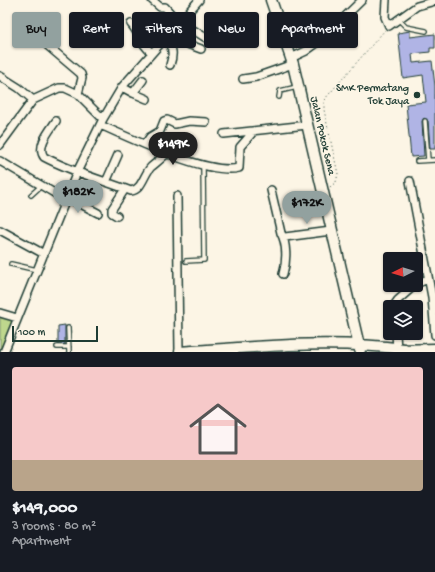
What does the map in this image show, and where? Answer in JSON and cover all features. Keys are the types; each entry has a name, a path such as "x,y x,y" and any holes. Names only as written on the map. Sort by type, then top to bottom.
{"main road":[{"name":"Jalan Pokok Sena","path":"271,0 292,61 352,322 354,350"},
{"path":"179,352 302,347 330,344 343,340 347,336 352,322"},
{"path":"330,344 354,350"},
{"path":"302,347 354,350 435,349"}],"street":[{"path":"152,0 160,7 166,7 170,12"},
{"path":"188,12 199,0"},
{"path":"243,79 256,77 292,61 320,41 362,0"},
{"path":"386,0 385,17 389,26 398,18 417,6 435,1"},
{"path":"130,24 135,28 142,44 151,52"},
{"path":"196,47 201,49"},
{"path":"50,48 81,74 78,94"},
{"path":"4,352 66,198 101,122 122,87 156,48"},
{"path":"170,48 173,56 170,65"},
{"path":"0,76 20,88 33,100"},
{"path":"133,93 143,80"},
{"path":"0,145 33,100 62,87 78,94 101,122 166,154 203,164 233,170 239,168 240,147 254,131"},
{"path":"122,87 147,99"},
{"path":"145,144 150,136 160,131 164,121 167,120 175,124 206,122"},
{"path":"56,121 44,141 42,155 77,172 125,189 133,191 137,189 150,168 158,163 166,154"},
{"path":"224,134 307,125"},
{"path":"106,182 118,155"},
{"path":"1,163 66,198 98,213"},
{"path":"410,181 432,297 435,335"},
{"path":"117,216 112,213 112,209 125,189"},
{"path":"271,190 281,233 285,237 286,266 283,274"},
{"path":"177,196 179,352"},
{"path":"0,230 44,254"},
{"path":"285,237 331,232"},
{"path":"423,282 428,279"},
{"path":"398,300 408,292"},
{"path":"0,313 17,318"},
{"path":"398,340 400,349"}],"lane":[{"path":"398,18 406,27 426,31"},
{"path":"279,97 280,91 298,87"},
{"path":"425,121 428,160"},
{"path":"417,161 435,160"},
{"path":"186,261 204,260 203,164"},
{"path":"31,195 42,184"},
{"path":"11,264 37,270"},
{"path":"68,328 69,352"},
{"path":"57,347 69,347"}],"path":[{"path":"322,190 336,182 338,174 324,110 324,100 389,26"}],"green space":[{"path":"0,316 13,319 1,352 0,352"}],"building":[{"path":"410,31 410,37 435,34 435,48 430,48 430,52 412,54 413,63 432,61 435,86 435,149 430,149 428,121 424,118 422,121 424,156 411,157 406,104 426,102 423,75 403,78 398,33"},
{"path":"65,325 65,344 58,344 58,326"}],"place":[{"name":"SMK Permatang Tok Jaya","path":"417,95"}]}
